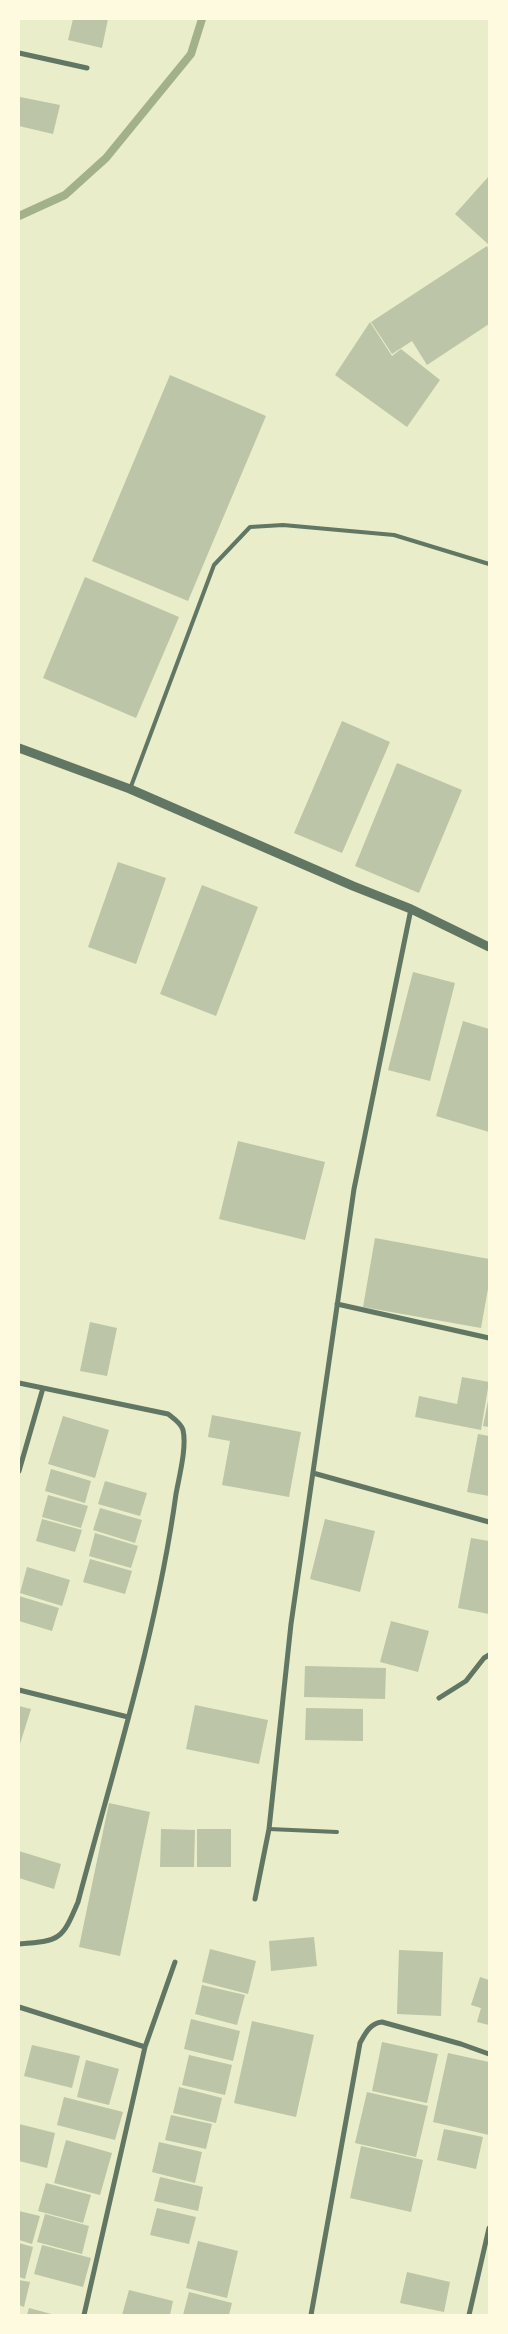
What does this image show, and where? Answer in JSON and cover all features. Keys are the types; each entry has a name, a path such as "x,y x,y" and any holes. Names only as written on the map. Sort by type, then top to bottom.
{"street":[{"path":"19,53 87,68"},
{"path":"19,748 130,788 353,886 411,909 489,947"},
{"path":"255,1899 269,1829 291,1624 354,1190 411,909"},
{"path":"337,1304 489,1338"},
{"path":"19,1383 168,1414 178,1422 182,1430 183,1443 172,1524 159,1593 128,1718 78,1902 67,1927 58,1938 44,1942 19,1944"},
{"path":"19,1471 43,1388"},
{"path":"313,1473 489,1522"},
{"path":"440,1698 466,1681 484,1658 489,1655"},
{"path":"19,1690 128,1718"},
{"path":"84,2315 145,2047 175,1962"},
{"path":"19,2007 145,2047"},
{"path":"310,2315 360,2043 369,2029 377,2022 382,2022 461,2044 489,2054"},
{"path":"469,2315 489,2228"}],"lane":[{"path":"130,788 214,565 250,527 283,525 394,535 489,564"},
{"path":"269,1829 336,1832"}],"building":[{"path":"73,19 108,19 102,48 68,40"},
{"path":"20,97 60,105 53,134 19,126"},
{"path":"489,176 489,245 455,214"},
{"path":"487,246 489,250 489,324 427,365 412,341 392,354 371,322"},
{"path":"370,322 392,356 401,349 440,380 407,427 335,375"},
{"path":"170,375 266,416 188,601 92,561"},
{"path":"85,577 179,617 136,718 43,678"},
{"path":"342,721 390,742 342,853 294,833"},
{"path":"397,763 462,790 419,893 355,866"},
{"path":"118,862 166,878 136,964 88,947"},
{"path":"202,885 258,907 216,1016 160,994"},
{"path":"413,972 455,983 430,1081 388,1070"},
{"path":"463,1021 489,1029 489,1132 436,1116"},
{"path":"238,1141 325,1162 305,1240 219,1219"},
{"path":"375,1238 489,1259 489,1283 481,1328 363,1307"},
{"path":"90,1322 117,1328 107,1376 80,1371"},
{"path":"462,1377 489,1382 481,1430 415,1417 419,1396 457,1404"},
{"path":"489,1401 489,1427 483,1426"},
{"path":"212,1415 301,1432 289,1497 222,1485 230,1441 208,1437"},
{"path":"63,1416 109,1430 95,1478 48,1464"},
{"path":"478,1434 489,1436 489,1496 467,1492"},
{"path":"51,1469 91,1481 85,1503 45,1491"},
{"path":"105,1481 147,1493 140,1516 98,1504"},
{"path":"48,1495 88,1506 81,1528 42,1517"},
{"path":"100,1508 142,1520 135,1543 93,1530"},
{"path":"42,1519 82,1530 75,1552 36,1541"},
{"path":"325,1519 375,1531 360,1592 310,1579"},
{"path":"95,1533 138,1546 131,1568 89,1556"},
{"path":"471,1538 489,1541 489,1614 458,1608"},
{"path":"90,1559 132,1571 125,1594 83,1582"},
{"path":"27,1567 70,1580 62,1606 20,1593"},
{"path":"19,1596 59,1608 52,1631 19,1621"},
{"path":"391,1621 429,1631 418,1672 380,1662"},
{"path":"305,1666 386,1668 385,1699 304,1697"},
{"path":"195,1705 268,1720 259,1764 186,1749"},
{"path":"19,1706 31,1709 19,1747"},
{"path":"306,1708 363,1709 363,1741 305,1740"},
{"path":"109,1803 150,1812 120,1956 79,1947"},
{"path":"161,1829 195,1830 194,1867 160,1867"},
{"path":"197,1829 231,1829 231,1867 197,1867"},
{"path":"19,1851 61,1864 54,1889 19,1878"},
{"path":"314,1937 317,1966 271,1971 269,1941"},
{"path":"210,1949 256,1961 248,1994 202,1982"},
{"path":"399,1950 443,1952 441,2016 397,2014"},
{"path":"480,1977 489,1980 489,2025 477,2022 481,2008 471,2005"},
{"path":"202,1985 245,1995 237,2025 195,2014"},
{"path":"191,2019 240,2031 233,2061 184,2049"},
{"path":"252,2021 314,2035 296,2117 234,2103"},
{"path":"382,2042 438,2054 427,2103 372,2091"},
{"path":"32,2045 80,2056 72,2088 24,2076"},
{"path":"448,2053 489,2062 489,2135 433,2122"},
{"path":"189,2055 232,2065 225,2095 182,2085"},
{"path":"86,2060 119,2069 109,2105 77,2097"},
{"path":"179,2087 222,2098 216,2123 173,2113"},
{"path":"367,2092 428,2106 416,2157 355,2143"},
{"path":"64,2097 123,2112 115,2140 57,2125"},
{"path":"171,2115 212,2124 206,2149 165,2140"},
{"path":"19,2124 55,2133 47,2168 19,2161"},
{"path":"444,2129 483,2137 476,2169 437,2160"},
{"path":"66,2140 112,2153 100,2195 54,2183"},
{"path":"159,2142 202,2152 195,2183 152,2172"},
{"path":"361,2146 423,2160 411,2212 350,2198"},
{"path":"160,2177 203,2187 198,2211 154,2201"},
{"path":"46,2183 91,2195 83,2223 38,2211"},
{"path":"157,2208 196,2217 189,2244 150,2235"},
{"path":"19,2211 40,2216 32,2244 19,2240"},
{"path":"45,2214 89,2226 82,2254 37,2242"},
{"path":"198,2241 238,2251 227,2298 186,2288"},
{"path":"19,2243 33,2247 25,2279 19,2277"},
{"path":"42,2245 91,2258 83,2287 34,2274"},
{"path":"407,2272 450,2282 444,2312 400,2303"},
{"path":"19,2280 30,2282 24,2307 19,2305"},
{"path":"129,2290 173,2301 170,2315 122,2315"},
{"path":"189,2292 232,2303 229,2315 183,2315"},
{"path":"29,2308 55,2315 27,2315"}],"waterway":[{"path":"19,216 65,195 106,158 191,54 202,19"}]}
